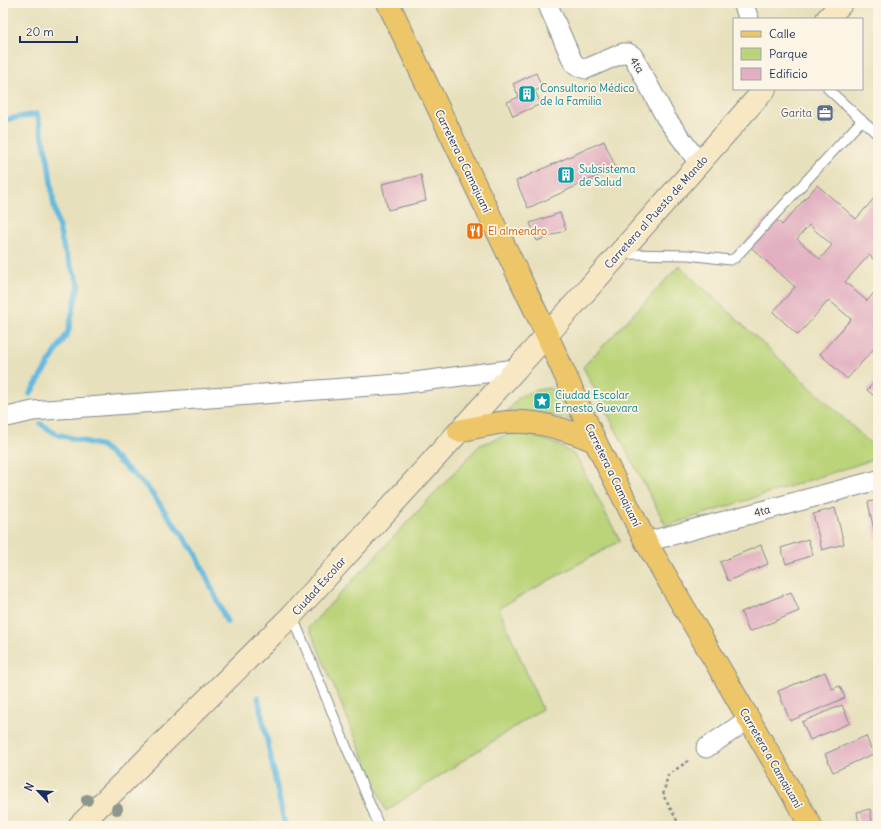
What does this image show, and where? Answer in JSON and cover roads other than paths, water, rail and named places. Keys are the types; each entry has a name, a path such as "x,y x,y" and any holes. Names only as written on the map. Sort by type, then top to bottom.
{"main road":[{"name":"Carretera a Camajuaní","path":"388,3 547,335 595,441 646,542 811,826"},
{"path":"459,431 500,423 534,423 566,430 595,441"}],"street":[{"name":"4ta","path":"547,3 573,62 579,67 586,69 622,53 628,53 634,56 666,118 699,163"},
{"path":"743,3 749,18"},
{"path":"829,18 842,3"},
{"name":"Carretera al Puesto de Mando","path":"547,335 764,90"},
{"name":"Ciudad Escolar","path":"79,826 292,615 547,335"},
{"path":"3,418 33,411 399,384 516,369"},
{"name":"4ta","path":"646,542 878,480"},
{"path":"706,748 749,719"}],"lane":[{"path":"829,90 878,135"},
{"path":"619,254 688,255 730,260 735,258 862,120"},
{"path":"292,615 379,826"}],"waterway":[{"path":"3,120 37,114 48,160 54,206 64,250 79,284 68,332 30,394"},
{"path":"41,424 56,434 102,446 147,487 196,554 227,622"},
{"path":"258,697 285,826"}],"place":[{"name":"Consultorio Médico de la Familia","path":"527,94"},
{"name":"Garita","path":"825,113"},
{"name":"Subsistema de Salud","path":"566,175"},
{"name":"El almendro","path":"475,231"},
{"name":"Ciudad Escolar Ernesto Guevara","path":"542,401"}]}
